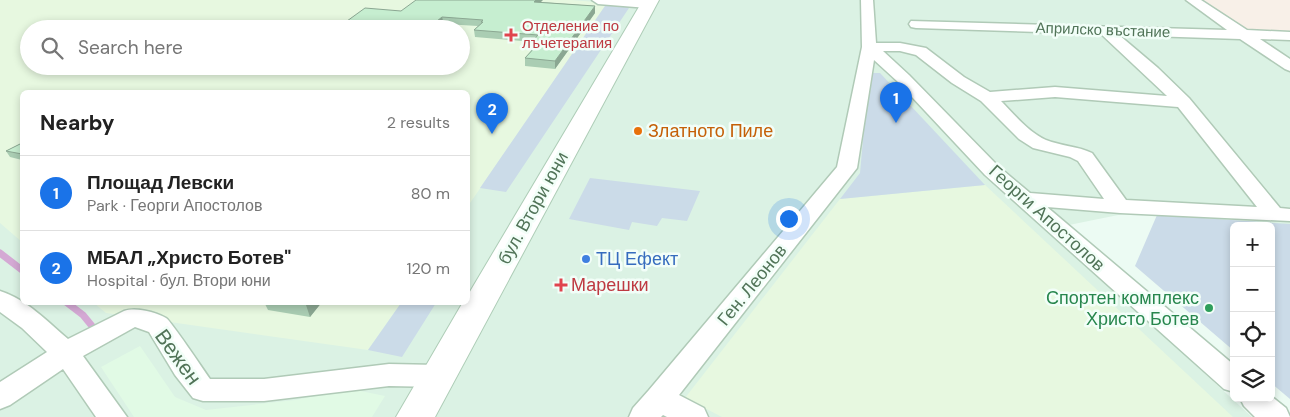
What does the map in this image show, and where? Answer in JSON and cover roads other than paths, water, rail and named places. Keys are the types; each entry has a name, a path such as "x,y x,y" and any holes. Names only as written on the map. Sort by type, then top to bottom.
{"street":[{"path":"598,0 650,2"},
{"name":"Ген. Леонов","path":"651,408 848,168 869,47 866,0"},
{"path":"1192,0 1290,66"},
{"name":"бул. Втори юни","path":"415,417 650,2"},
{"name":"Априлско въстание","path":"916,24 1290,36"},
{"path":"1106,30 1183,102 1281,214"},
{"path":"869,47 900,47 921,51 958,80 988,97 1025,135 1040,144 1077,153 1085,157 1120,207"},
{"name":"Георги Апостолов","path":"869,47 903,78 992,171 1230,378"},
{"path":"988,97 1055,92 1183,102"},
{"path":"1023,198 1120,207 1281,214"},
{"path":"0,300 31,321 66,353 112,417"},
{"name":"Вежен","path":"0,397 66,353 134,317 158,325 185,367 203,390 264,390 389,375 438,376"},
{"path":"1258,402 1275,417"},
{"path":"651,408 693,417"}],"waterway":[{"path":"0,253 20,268"},
{"path":"70,305 83,315 92,326"}],"place":[{"name":"Отделение по лъчетерапия","path":"511,35"},
{"name":"Площад Левски","path":"896,123"},
{"name":"Златното Пиле","path":"638,131"},
{"name":"МБАЛ „Христо Ботев\"","path":"492,134"},
{"name":"ТЦ Ефект","path":"586,259"},
{"name":"Марешки","path":"561,285"},
{"name":"Спортен комплекс Христо Ботев","path":"1209,308"}]}
